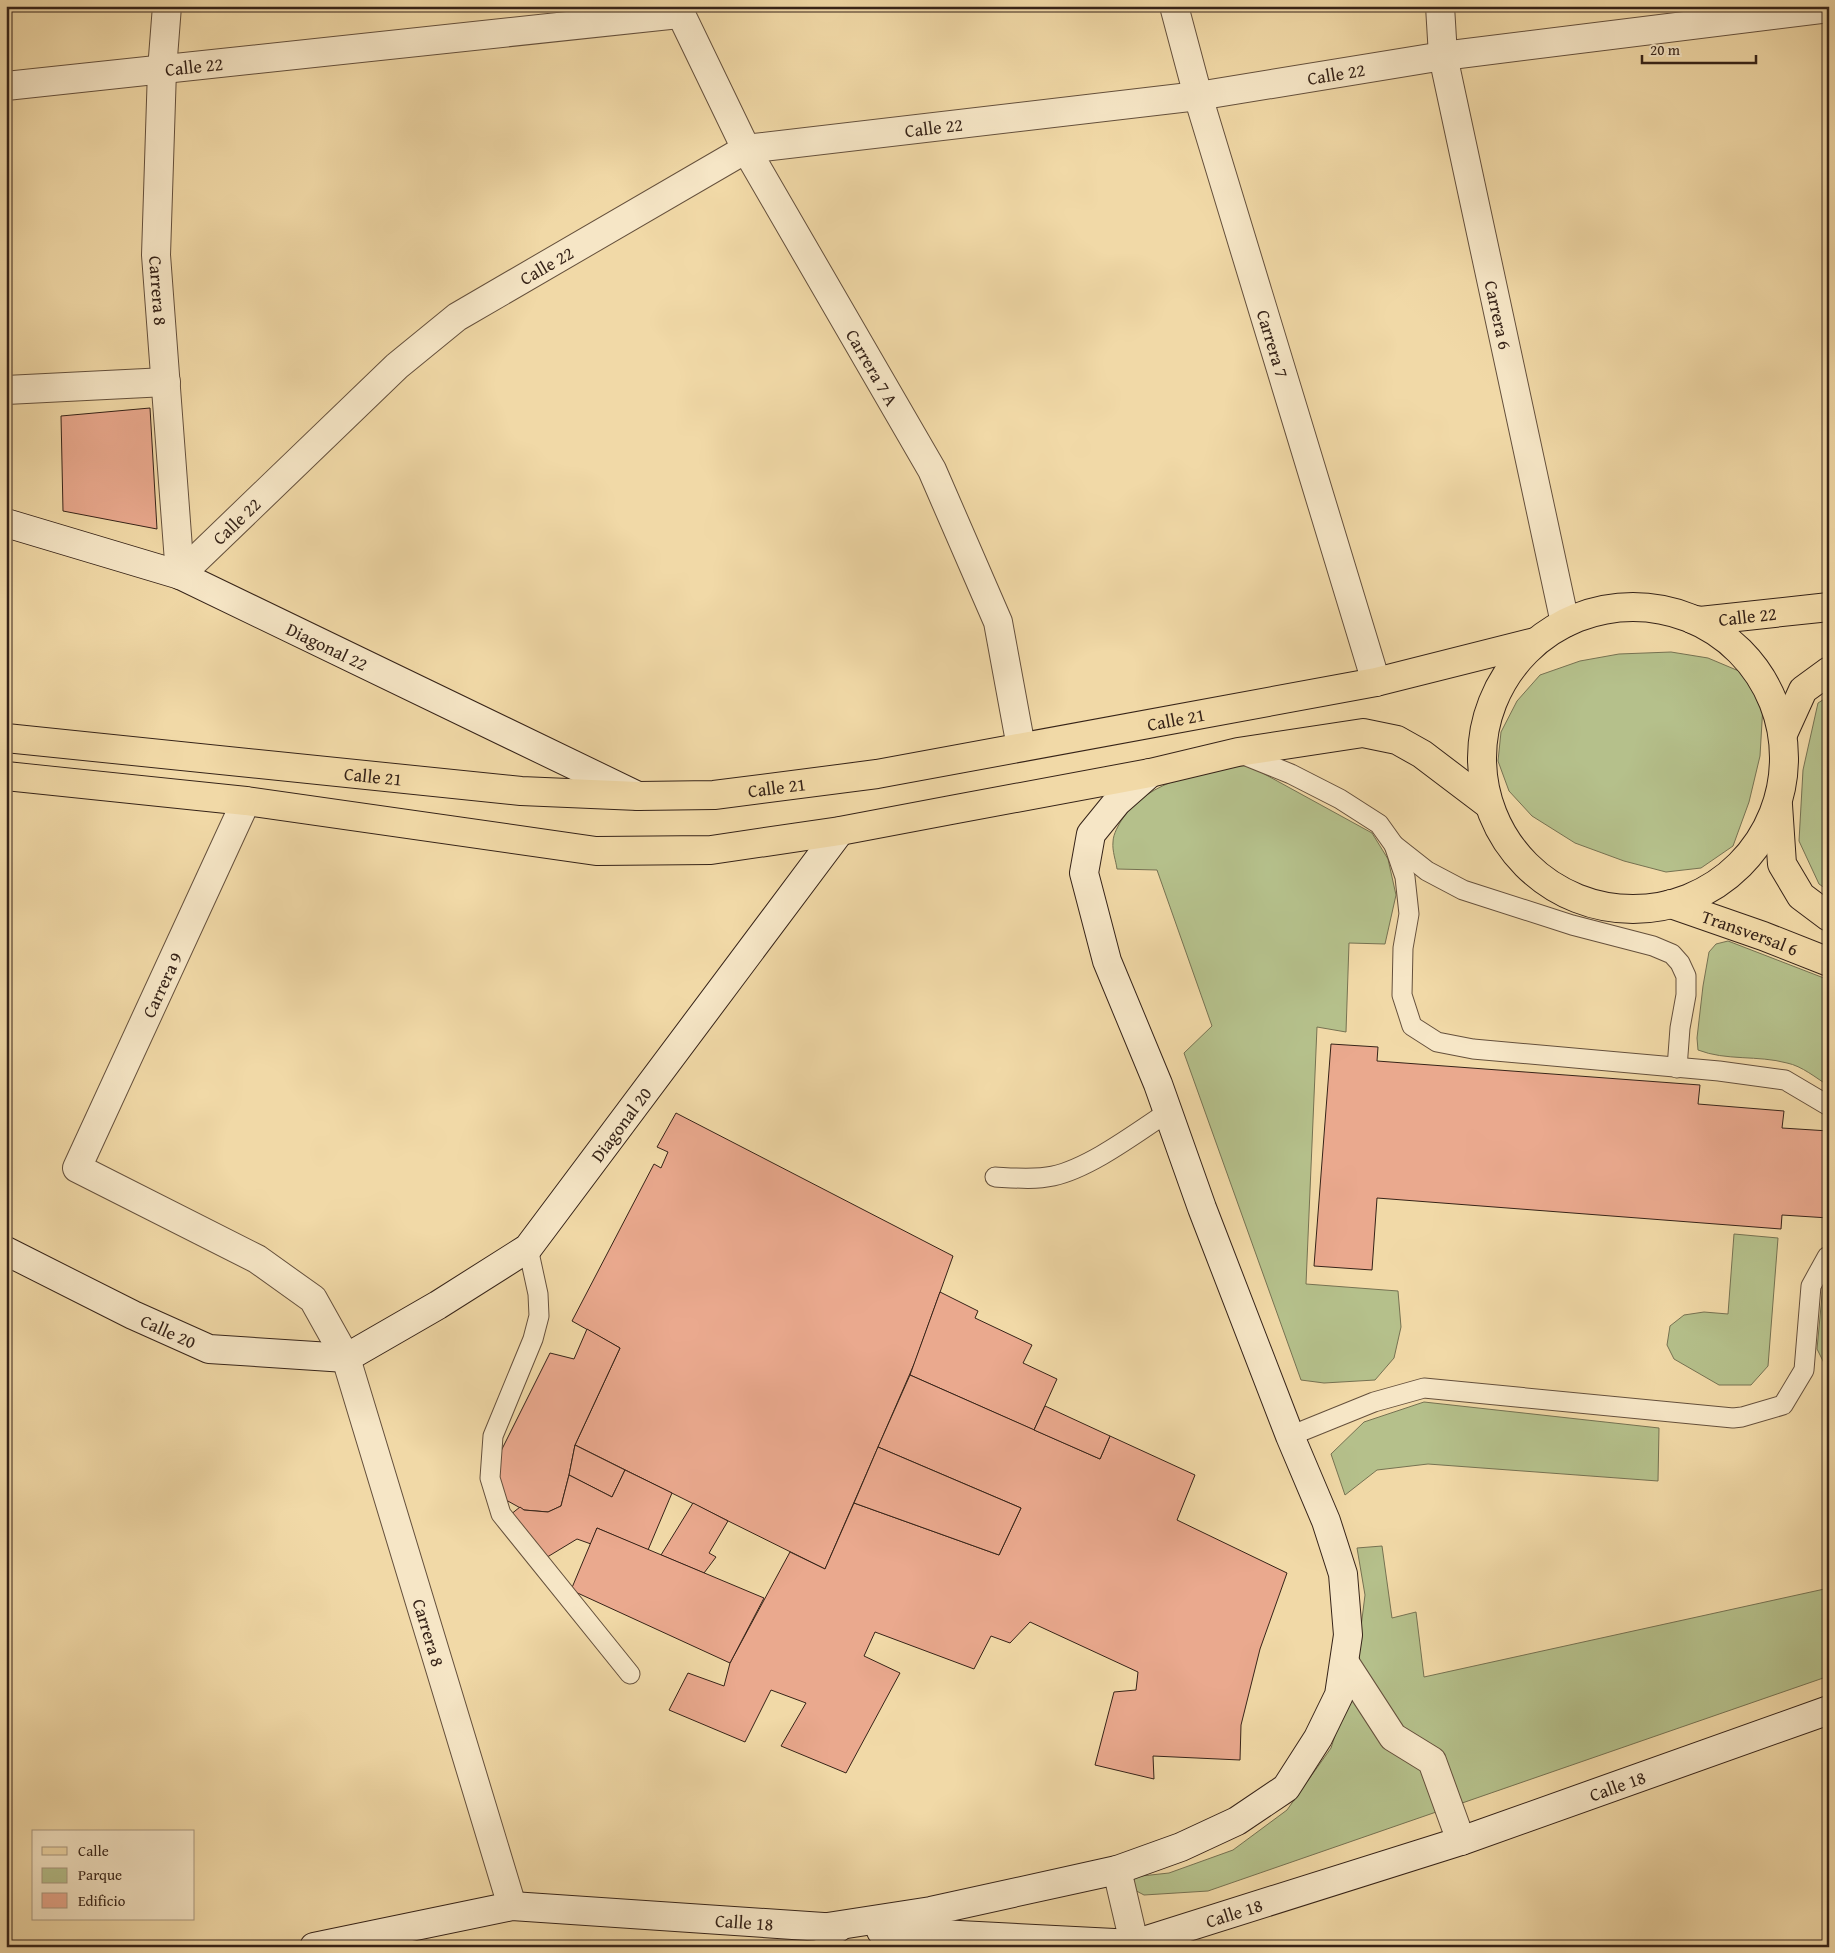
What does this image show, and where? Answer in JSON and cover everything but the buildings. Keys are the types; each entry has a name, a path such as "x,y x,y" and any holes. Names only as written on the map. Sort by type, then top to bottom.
{"main road":[{"name":"Calle 21","path":"1633,606 1668,611 1710,628 1744,655 1770,692 1783,734 1784,769 1778,802 1766,831 1749,856 1726,877 1706,889 1671,904 1625,909 1580,900 1540,878 1508,845 1488,804 1481,760 1487,716 1505,675 1535,642 1564,623 1598,611 1633,606"},
{"name":"Calle 22","path":"1668,611 1700,621 1829,607"},
{"name":"Calle 21","path":"6,738 521,791 638,796 714,794 858,776 1376,682 1535,642"},
{"path":"1783,734 1803,690 1829,671"},
{"name":"Calle 21","path":"6,776 246,802 596,851 711,850 840,831 1150,773 1238,752 1363,733 1397,740 1422,754 1488,804"},
{"path":"1778,802 1782,864 1801,896 1829,917"},
{"name":"Transversal 6","path":"1671,904 1763,936 1829,962"}],"street":[{"name":"Carrera 8","path":"167,6 162,70 156,255 180,575"},
{"name":"Carrera 7","path":"1174,6 1198,96 1376,682"},
{"name":"Carrera 6","path":"1440,6 1444,56 1564,623"},
{"name":"Calle 22","path":"180,575 397,366 457,318 746,149 1198,96 1444,56 1829,8"},
{"name":"Calle 22","path":"6,86 162,70 678,10"},
{"name":"Carrera 7 A","path":"678,10 746,149 932,470 998,622 1021,747"},
{"path":"6,390 166,382"},
{"name":"Diagonal 22","path":"6,523 180,575 638,796"},
{"path":"820,1928 931,1911 1117,1870 1181,1847 1238,1821 1286,1788 1318,1738 1338,1694 1345,1663 1348,1635 1343,1574 1326,1521 1290,1436 1202,1208 1168,1112 1107,961 1084,873 1091,834 1117,802 1150,773"},
{"name":"Carrera 9","path":"77,1168 246,802"},
{"name":"Diagonal 20","path":"346,1358 438,1305 528,1248 840,831"},
{"name":"Carrera 8","path":"77,1168 257,1259 313,1299 346,1358 512,1906"},
{"name":"Calle 20","path":"6,1251 133,1314 209,1349 346,1358"},
{"path":"1345,1663 1393,1737 1432,1761 1461,1841"},
{"name":"Calle 18","path":"314,1947 512,1906 789,1936 820,1928 1134,1945 1461,1841 1829,1710"},
{"path":"1117,1870 1134,1945"}],"lane":[{"path":"1238,752 1291,774 1340,799 1379,824 1394,845 1406,877 1409,914 1403,948 1402,995 1412,1026 1437,1042 1472,1049 1719,1071 1785,1080 1829,1106"},
{"path":"1394,845 1427,871 1463,890 1572,925 1654,946 1672,954 1680,963 1686,976 1686,995 1680,1028 1677,1068"},
{"path":"996,1177 1053,1176 1080,1168 1168,1112"},
{"path":"528,1248 538,1294 539,1316 533,1339 493,1436 490,1478 500,1514 630,1674"},
{"path":"1290,1436 1374,1402 1424,1388 1733,1418 1783,1405 1804,1370 1811,1286 1827,1257 1829,1257"}],"green space":[{"path":"1671,652 1708,658 1746,674 1763,705 1760,756 1749,802 1733,846 1701,868 1666,872 1624,861 1575,843 1532,816 1509,791 1498,761 1501,732 1517,701 1540,675 1580,661 1619,654"},
{"path":"1829,696 1829,891 1819,884 1799,841 1803,770 1818,703"},
{"path":"1248,765 1372,833 1388,859 1396,895 1385,944 1349,943 1346,1032 1317,1027 1306,1284 1398,1291 1401,1327 1394,1358 1375,1380 1324,1383 1301,1380 1184,1053 1212,1026 1157,870 1117,869 1114,856 1113,839 1118,826 1134,805 1147,794 1179,779 1196,774"},
{"path":"1728,941 1829,980 1829,1086 1803,1069 1793,1065 1765,1059 1720,1056 1698,1050 1697,1038 1709,952 1716,944"},
{"path":"1734,1234 1778,1238 1768,1366 1751,1385 1719,1385 1674,1359 1667,1345 1670,1326 1684,1315 1704,1312 1728,1314"},
{"path":"1829,1278 1829,1373 1817,1349 1823,1285"},
{"path":"1424,1402 1659,1428 1658,1481 1428,1464 1377,1470 1345,1495 1331,1454 1364,1422"},
{"path":"1382,1546 1392,1618 1416,1612 1424,1677 1829,1588 1829,1676 1208,1891 1144,1895 1114,1879 1169,1873 1233,1850 1287,1810 1331,1748 1345,1705 1358,1651 1365,1595 1357,1548"}]}
